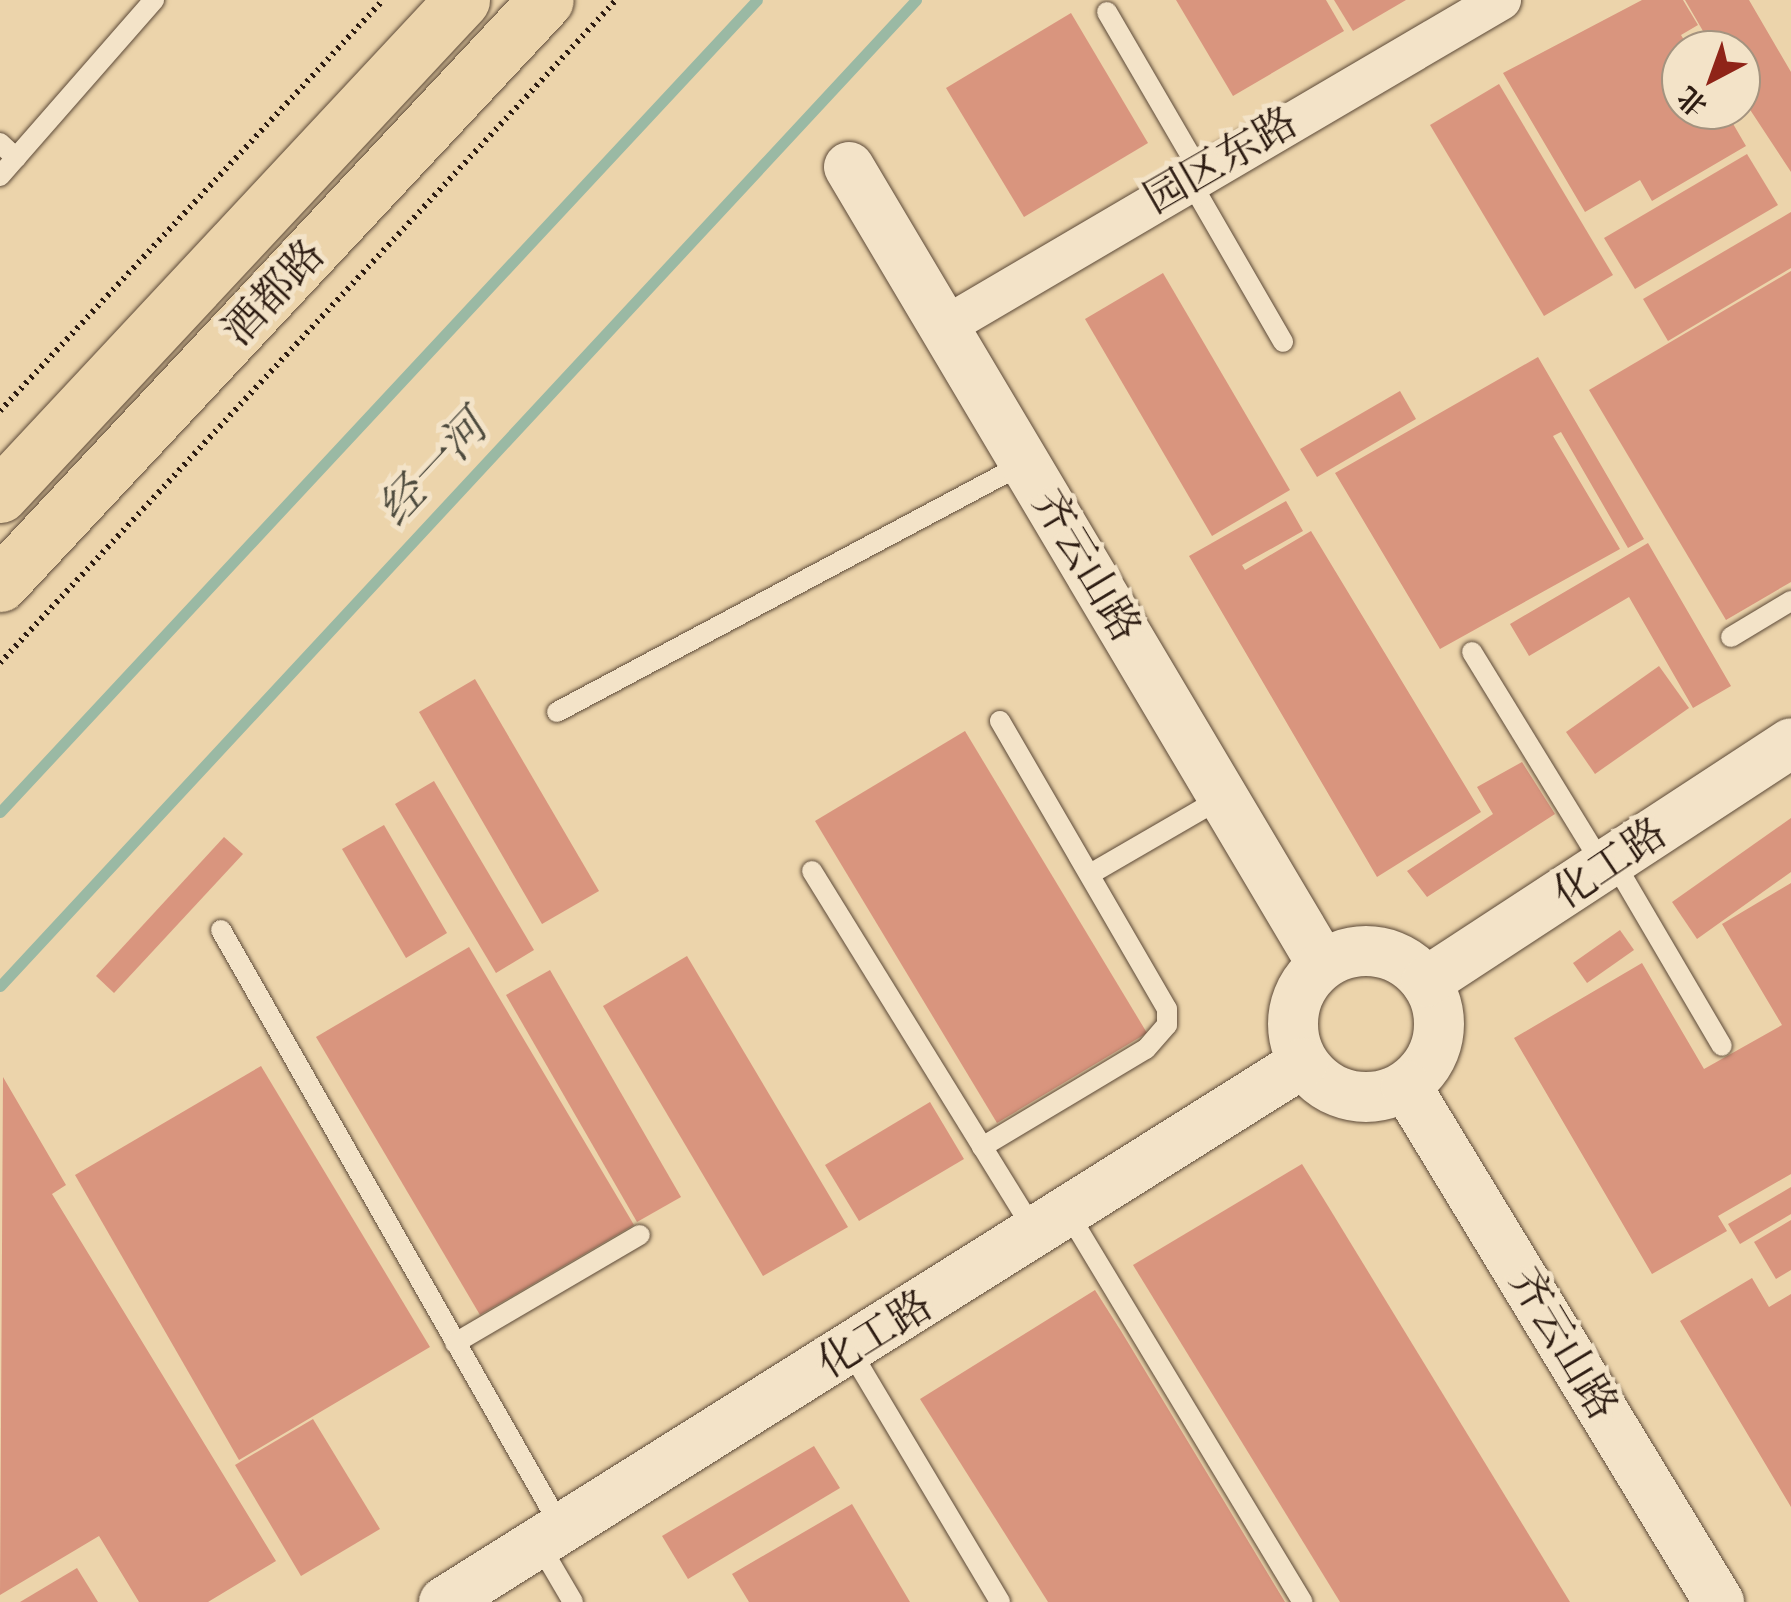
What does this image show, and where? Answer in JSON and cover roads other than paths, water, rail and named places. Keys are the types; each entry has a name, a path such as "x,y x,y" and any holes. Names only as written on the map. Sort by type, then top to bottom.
{"main road":[{"name":"酒都路","path":"0,495 462,0"},
{"name":"酒都路","path":"0,584 546,0"}],"street":[{"name":"园区东路","path":"944,327 1195,176 1501,0"},
{"name":"齐云山路","path":"849,167 1322,964"},
{"name":"化工路","path":"1426,982 1791,743"},
{"path":"1354,952 1389,954 1426,982 1439,1019 1438,1039 1432,1057 1406,1086 1375,1098 1342,1094 1303,1063 1293,1010 1322,964 1354,952"},
{"name":"化工路","path":"444,1602 1303,1063"},
{"name":"齐云山路","path":"1406,1086 1719,1602"}],"lane":[{"path":"0,176 154,0"},
{"path":"1107,12 1283,342"},
{"path":"0,143 16,158"},
{"path":"558,712 1024,463"},
{"path":"1731,636 1791,601"},
{"path":"1472,652 1722,1046"},
{"path":"982,1147 1146,1050 1166,1025 1164,994 1000,721"},
{"path":"1092,874 1224,798"},
{"path":"812,871 982,1147 1052,1223 1303,1602"},
{"path":"220,930 455,1343 550,1536 573,1602"},
{"path":"455,1343 640,1235"},
{"path":"850,1350 1000,1602"}],"waterway":[{"name":"经一河","path":"0,812 757,0"},
{"name":"经一河","path":"0,986 916,0"}]}
